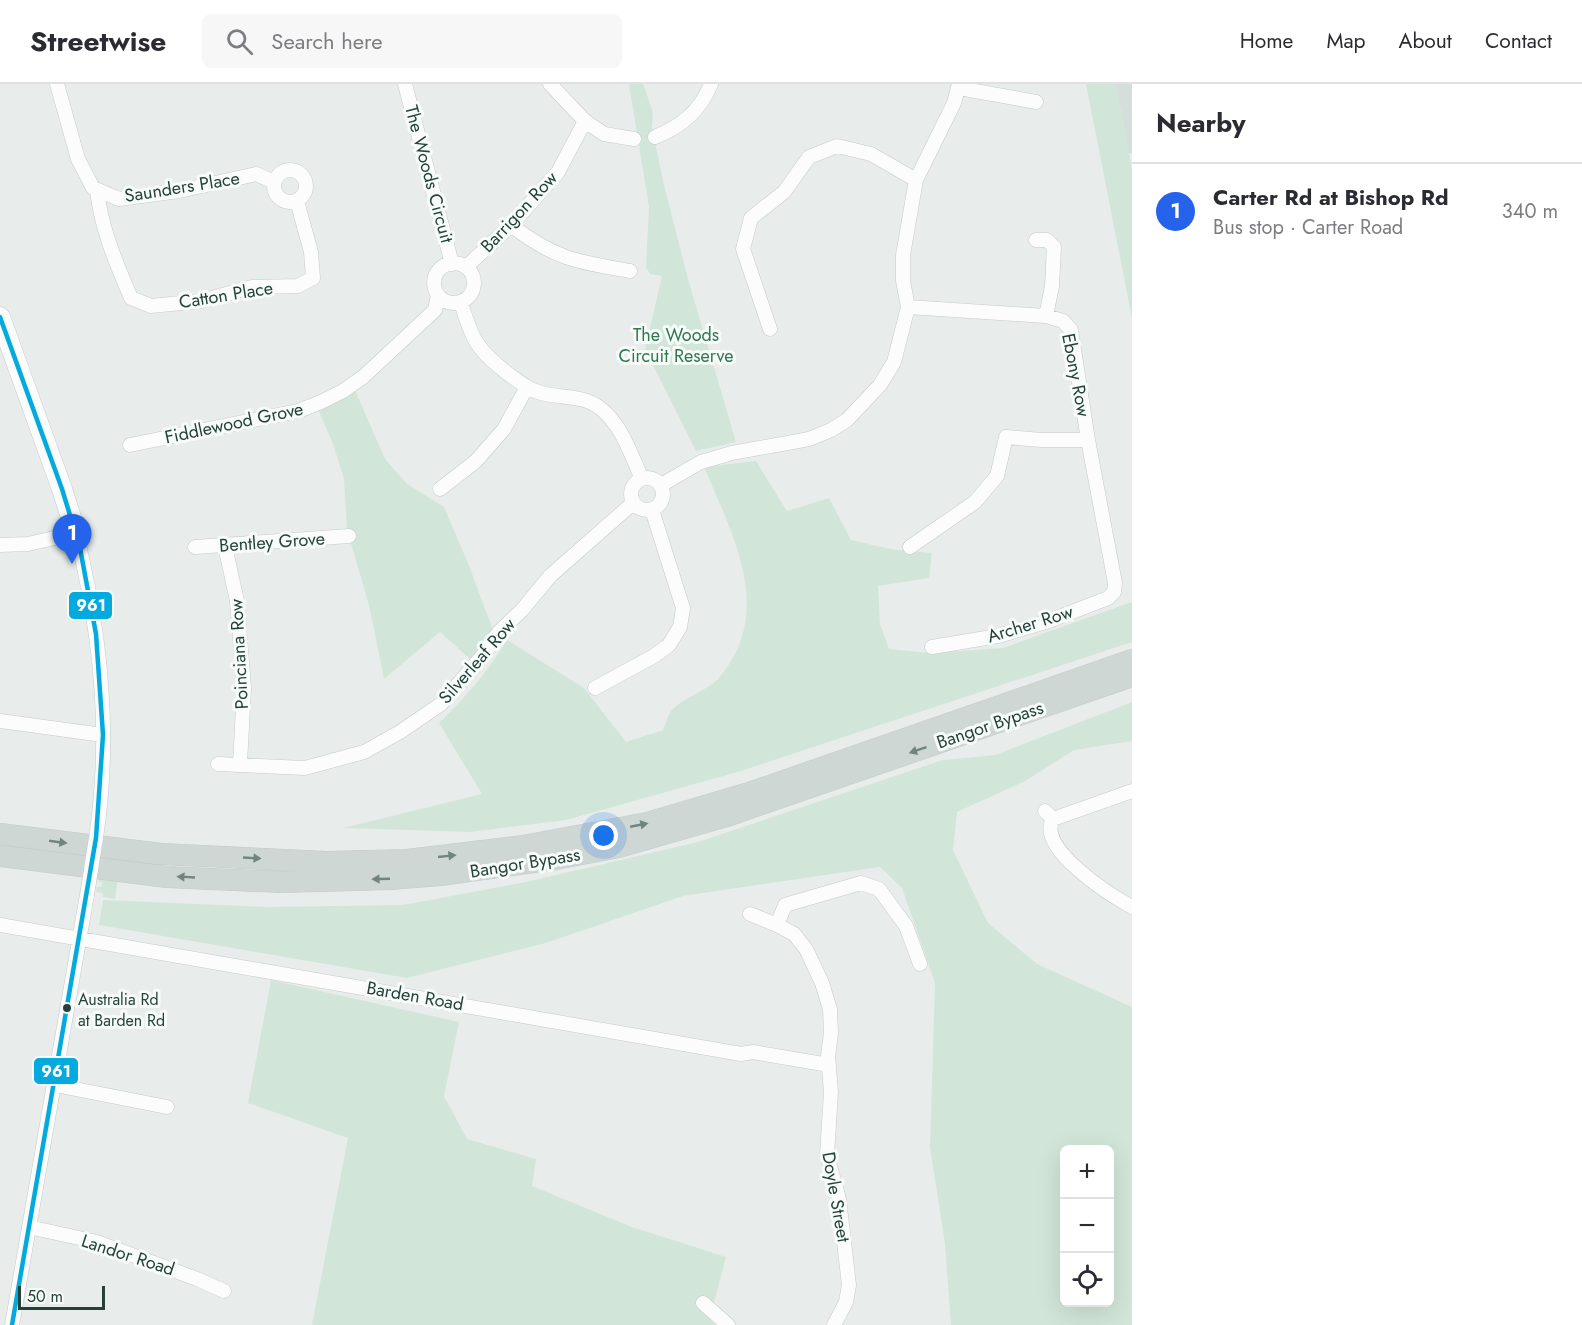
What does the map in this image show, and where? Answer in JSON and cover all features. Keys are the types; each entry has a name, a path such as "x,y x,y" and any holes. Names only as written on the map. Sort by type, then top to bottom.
{"main road":[{"name":"Bangor Bypass","path":"0,834 161,854 326,862 407,860 523,846 647,823 752,792 1132,660"},
{"name":"Bangor Bypass","path":"0,856 167,877 280,882 391,879 441,875 556,859 620,847 727,816 1132,676"}],"street":[{"name":"Saunders Place","path":"57,84 78,159 93,188 97,190 118,199 180,191 256,174 274,182"},
{"name":"The Woods Circuit","path":"405,84 459,266"},
{"path":"550,84 585,121 604,134 634,139"},
{"path":"655,136 683,123 696,110 711,84"},
{"path":"661,485 700,462 732,453 808,439 831,430 847,420 880,385 894,362 908,308 903,281 903,255 916,180 954,103 959,86 1035,102"},
{"name":"Barrigon Row","path":"459,266 511,225 558,172 585,121"},
{"path":"770,329 743,249 751,218 784,192 808,157 837,146 871,154 916,180"},
{"path":"291,169 301,174 307,183 307,189 297,201 282,200 275,192 274,182 285,170 291,169"},
{"name":"Catton Place","path":"97,190 99,209 114,259 131,298 151,306 201,301 252,287 298,286 313,278 310,252 297,201"},
{"path":"511,225 530,241 553,253 578,262 630,271"},
{"path":"1036,240 1047,240 1054,247 1052,286 1046,316"},
{"path":"459,266 473,277 473,290 466,300 448,303 438,296 434,284 441,268 459,266"},
{"name":"Fiddlewood Grove","path":"130,446 298,411 333,397 363,377 435,310 438,296"},
{"path":"461,302 472,336 480,351 527,387 538,392 583,400 598,406 618,429 642,478"},
{"name":"Ebony Row","path":"908,308 1046,316 1063,321 1071,330 1088,440 1115,583"},
{"path":"0,317 76,533 96,634 103,735 96,838 12,1325"},
{"path":"440,489 476,460 504,429 527,387"},
{"path":"910,547 975,502 982,494 997,476 1006,437 1088,440"},
{"path":"642,478 652,478 661,485 662,501 652,510 641,510 633,503 631,491 635,483 642,478"},
{"name":"Silverleaf Row","path":"218,764 305,768 364,752 400,732 441,704 484,654 499,632 522,610 550,576 633,503"},
{"path":"595,688 654,656 669,645 680,627 683,608 652,510"},
{"path":"0,545 28,544 76,533"},
{"name":"Bentley Grove","path":"195,547 349,536"},
{"name":"Poinciana Row","path":"225,546 237,601 244,688 240,764"},
{"name":"Archer Row","path":"932,646 998,636 1049,621 1108,598 1114,592 1115,583"},
{"path":"0,721 103,735"},
{"path":"1132,791 1049,815 1050,831 1063,854 1095,885 1132,907"},
{"path":"777,925 785,905 861,883 879,889 906,926 920,964"},
{"name":"Doyle Street","path":"750,915 794,934 806,949 822,983 831,1021 829,1065 831,1092 827,1155 837,1191 849,1276 846,1302 834,1325"},
{"name":"Barden Road","path":"0,924 741,1054 753,1052 829,1065"},
{"path":"55,1085 167,1107"},
{"name":"Landor Road","path":"29,1227 97,1242 224,1291"},
{"path":"702,1303 728,1325"}],"shaded area":[{"path":"1115,84 1132,84 1132,153 1129,153"}],"green space":[{"name":"The Woods Circuit Reserve","path":"629,84 643,84 653,112 652,128 664,185 688,279 736,442 696,451 645,349 662,276 650,274 646,267 649,207"},
{"path":"1086,84 1115,84 1132,167 1132,318"},
{"path":"355,390 385,459 407,484 444,507 468,563 493,630 470,659 440,632 384,679 369,605 347,530 344,479 333,444 318,409"},
{"path":"756,461 787,511 829,498 851,540 890,549 932,553 929,578 878,586 880,624 889,649 930,653 1003,648 1132,602 1132,642 741,771 566,820 470,832 343,828 482,794 439,723 476,683 507,640 584,688 626,742 663,730 673,709 718,679 735,653 744,627 747,601 744,574 727,520 704,467"},
{"path":"1132,702 1132,741 1074,750 1025,781 957,812 953,850 988,923 1037,964 1132,1007 1132,1325 951,1325 945,1244 930,1147 935,983 902,888 880,867 683,896 546,943 407,978 99,925 103,900 267,907 403,905 526,882 698,842 943,760 995,755"},
{"path":"123,842 115,899 103,897 103,893 96,892 102,882 98,882 102,855"},
{"path":"271,980 459,1022 444,1096 467,1139 536,1159 532,1186 632,1227 726,1257 710,1318 715,1325 312,1325 348,1138 248,1103"}],"transit line":[{"name":"961","path":"0,317 62,489 80,548 96,634 103,735 96,838 12,1325"}],"place":[{"name":"Carter Rd at Bishop Rd","path":"72,564"},
{"name":"Australia Rd at Barden Rd","path":"67,1008"}]}
